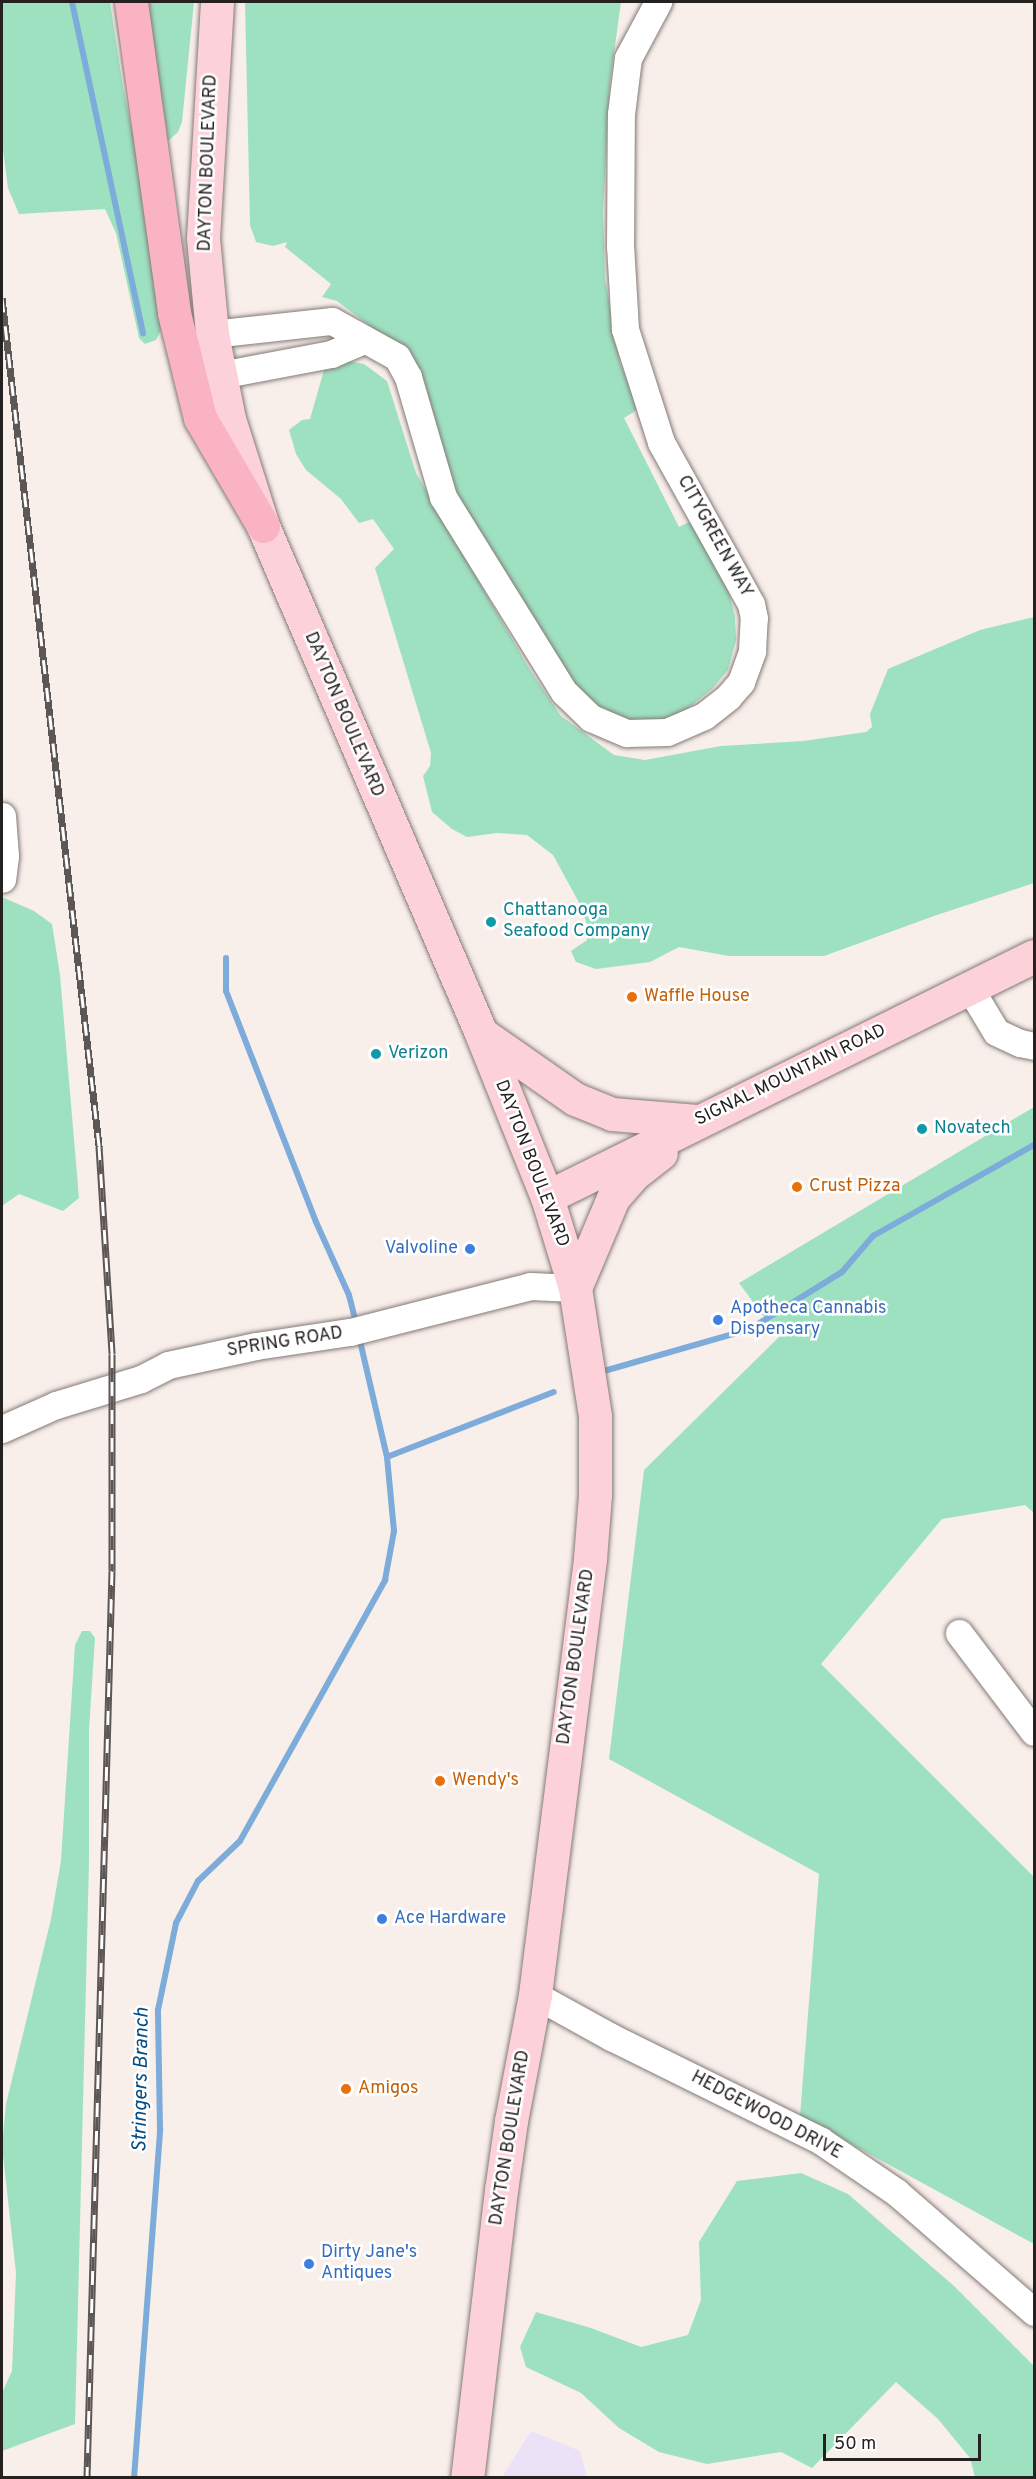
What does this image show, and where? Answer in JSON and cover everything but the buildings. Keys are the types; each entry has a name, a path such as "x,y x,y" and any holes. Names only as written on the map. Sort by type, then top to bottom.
{"highway":[{"path":"130,2 174,313 200,418 263,526"}],"main road":[{"name":"DAYTON BOULEVARD","path":"217,2 203,238 212,334 229,419 263,526 481,1033 547,1197 575,1288 595,1416 595,1494 590,1559 535,1995 510,2121 467,2478"},
{"name":"SIGNAL MOUNTAIN ROAD","path":"547,1197 1035,956"},
{"path":"481,1033 575,1099 612,1114 699,1121"},
{"path":"575,1288 613,1198 634,1174 699,1121"}],"street":[{"name":"CITYGREEN WAY","path":"212,334 332,321 389,353 402,363 443,497 564,692 591,718 627,733 667,732 705,716 728,697 741,682 752,651 754,618 751,604 661,442 625,329 620,246 621,114 628,58 658,2"},
{"path":"220,375 331,354 364,340"},
{"path":"2,816 5,856 2,879"},
{"path":"969,987 996,1032 1020,1043 1035,1046"},
{"name":"SPRING ROAD","path":"2,1429 57,1405 141,1379 168,1365 256,1346 350,1332 530,1286 575,1288"},
{"path":"959,1633 1035,1732"},
{"name":"HEDGEWOOD DRIVE","path":"535,1995 611,2037 821,2141 896,2192 1035,2312"}],"shaded area":[{"path":"531,2431 580,2451 587,2477 502,2477"}],"green space":[{"path":"2,2 110,2 123,87 143,184 161,330 156,340 145,344 139,338 116,233 105,209 19,214 8,188 2,142"},
{"path":"147,2 194,2 182,122 178,132 168,141"},
{"path":"245,2 621,2 610,82 603,211 605,279 620,363 640,408 624,418 679,527 693,520 726,582 735,616 736,640 728,670 712,689 688,708 669,719 642,721 617,718 588,701 569,683 452,489 395,345 337,301 322,297 331,284 285,247 287,242 273,246 256,242 250,225"},
{"path":"341,360 364,364 387,381 416,473 530,670 561,716 614,755 645,760 721,746 803,741 866,732 872,727 870,714 888,669 980,630 1034,617 1034,883 824,956 729,956 679,947 650,962 596,969 576,962 571,951 587,940 587,925 582,908 553,855 527,835 497,833 467,837 452,829 432,812 423,776 430,766 431,753 375,568 394,549 373,519 359,523 341,499 306,470 296,454 289,430 302,420 310,419 326,363"},
{"path":"2,897 34,911 52,924 60,975 79,1198 63,1211 19,1194 2,1206"},
{"path":"1034,1107 1034,1513 1025,1505 942,1519 821,1664 1034,1877 1034,2244 800,2116 819,1874 609,1759 644,1470 779,1337 739,1283"},
{"path":"82,1631 90,1631 95,1638 89,1729 89,1862 75,2424 2,2451 2,2393 12,2371 16,2273 2,2146 6,2104 51,1919 61,1861 75,1645"},
{"path":"801,2173 848,2194 954,2286 1034,2366 1034,2477 975,2477 970,2458 938,2419 896,2382 812,2468 781,2452 707,2464 659,2452 619,2428 581,2393 526,2367 520,2347 536,2312 591,2328 641,2347 688,2335 701,2300 699,2242 737,2181"}],"waterway":[{"path":"72,2 143,333"},
{"path":"226,958 226,991 316,1222 349,1295 356,1324"},
{"path":"604,1371 750,1329 842,1272 873,1236 1034,1145"},
{"name":"Stringers Branch","path":"134,2478 160,2129 158,2010 176,1923 198,1881 240,1841 385,1580 394,1531 387,1457 359,1337"},
{"path":"387,1457 554,1392"}],"railway":[{"path":"2,298 99,1146 112,1354 112,1571 87,2478"}],"place":[{"name":"Chattanooga Seafood Company","path":"491,922"},
{"name":"Waffle House","path":"632,997"},
{"name":"Verizon","path":"376,1054"},
{"name":"Novatech","path":"922,1129"},
{"name":"Crust Pizza","path":"797,1187"},
{"name":"Valvoline","path":"470,1249"},
{"name":"Apotheca Cannabis Dispensary","path":"718,1320"},
{"name":"Wendy's","path":"440,1781"},
{"name":"Ace Hardware","path":"382,1919"},
{"name":"Amigos","path":"346,2089"},
{"name":"Dirty Jane's Antiques","path":"309,2264"}]}
